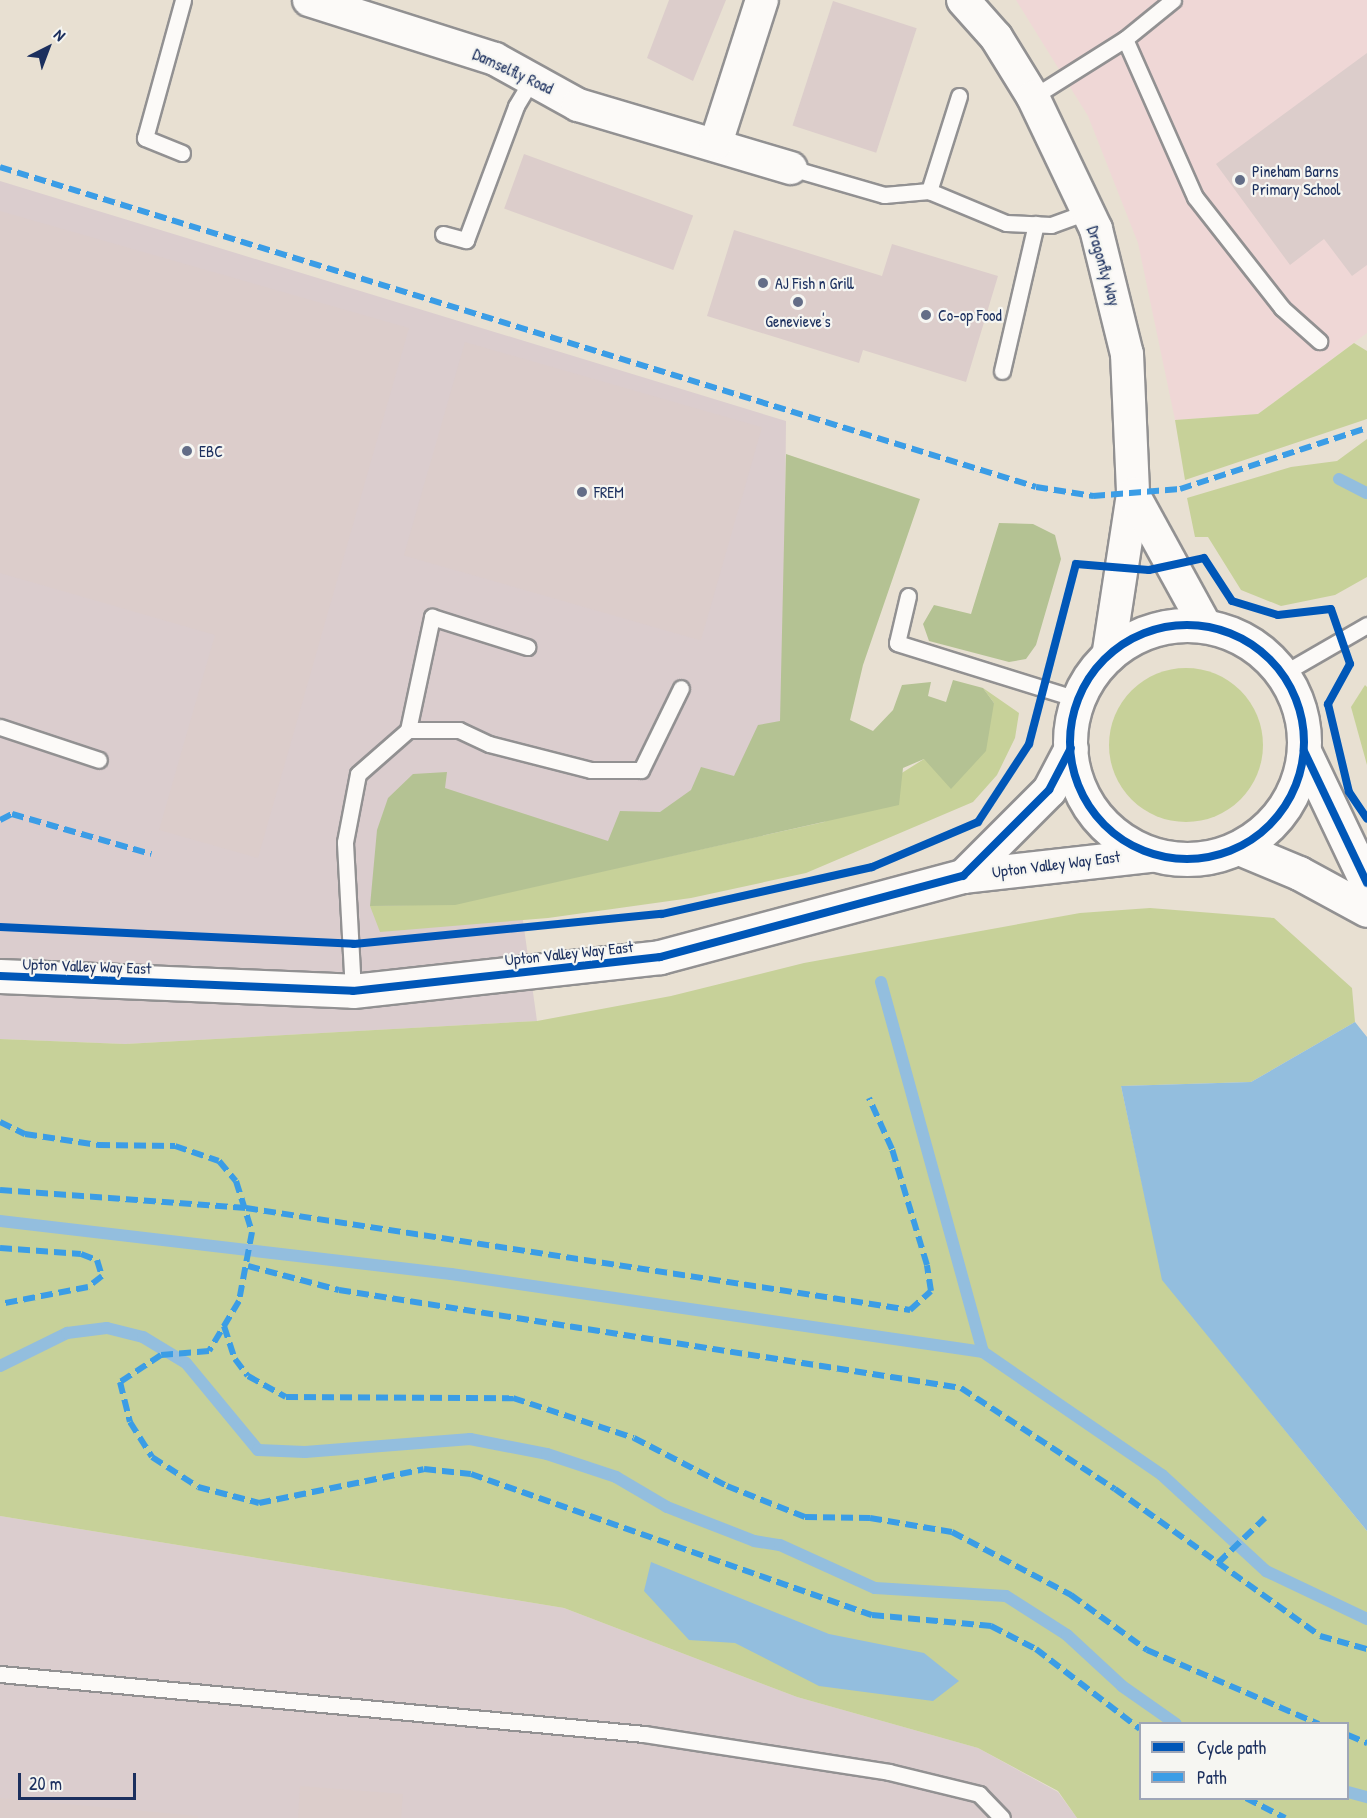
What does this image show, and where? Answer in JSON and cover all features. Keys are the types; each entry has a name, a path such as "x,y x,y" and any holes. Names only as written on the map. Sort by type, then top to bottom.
{"street":[{"name":"Damselfly Road","path":"309,0 358,6 495,59 533,78 578,105 716,143 791,168"},
{"path":"716,143 762,0"},
{"name":"Dragonfly Way","path":"963,0 996,37 1033,97 1087,212 1127,354 1133,494 1108,657"},
{"name":"Dragonfly Way","path":"1133,494 1204,623"},
{"path":"1305,751 1294,791 1278,816 1239,848 1182,860 1150,855 1108,829 1087,804 1074,776 1071,748 1077,699 1108,657 1134,638 1170,625 1204,623 1234,634 1284,673 1297,699 1305,751 1367,883"},
{"name":"Upton Valley Way East","path":"963,876 1049,790 1071,748"},
{"path":"1239,848 1299,873 1367,910"},
{"name":"Upton Valley Way East","path":"0,976 353,991 660,957 963,876 1150,855"}],"lane":[{"path":"183,0 145,138 183,153"},
{"path":"1033,97 1125,39 1173,0"},
{"path":"1125,39 1195,197 1282,308 1319,341"},
{"path":"443,234 466,240 516,106 533,78"},
{"path":"930,191 958,96"},
{"path":"791,168 884,195 930,191 1006,223 1036,224 1087,212"},
{"path":"1002,371 1036,224"},
{"path":"908,596 897,643 1077,699"},
{"path":"353,991 345,842 358,774 408,729 432,617 527,647"},
{"path":"1284,673 1367,626"},
{"path":"408,729 459,730 489,744 591,770 641,770 681,688"},
{"path":"0,727 99,760"},
{"path":"0,1674 644,1734 889,1772 979,1794 1002,1818"}],"shaded area":[{"name":"Pineham Barns Primary School","path":"1016,0 1367,0 1367,333 1258,414 1175,420 1138,243 1088,116"},
{"path":"0,181 786,421 782,830 519,892 537,1021 125,1044 0,1039"},
{"path":"0,1516 564,1608 797,1697 978,1748 1058,1792 1077,1818 0,1818"}],"green space":[{"path":"1354,343 1367,351 1367,419 1185,480 1175,420 1258,414"},
{"path":"1367,439 1367,577 1335,595 1281,606 1241,590 1208,537 1195,537 1187,498 1291,467 1337,461"},
{"path":"786,454 920,499 863,665 850,720 873,731 893,710 902,685 931,682 928,696 946,702 953,680 983,688 994,703 986,751 951,789 924,759 903,768 899,805 455,905 370,906 377,830 388,798 413,774 447,772 445,788 608,841 620,811 660,812 691,790 701,767 734,776 758,725 780,721"},
{"path":"999,523 1033,524 1055,535 1061,559 1036,645 1026,659 1009,662 929,641 923,624 934,605 971,614"},
{"path":"1186,668 1201,669 1216,674 1241,690 1257,715 1262,730 1262,760 1257,775 1241,800 1216,816 1201,821 1186,822 1171,821 1156,816 1131,800 1115,775 1110,760 1109,745 1110,730 1115,715 1131,690 1156,674 1171,669"},
{"path":"1365,685 1367,687 1367,765 1351,707"},
{"path":"983,688 1019,713 1015,738 997,775 973,802 806,873 691,898 548,918 380,932 370,906 455,904 824,822 924,759 994,703"},
{"path":"1150,908 1274,918 1352,988 1355,1022 1251,1082 1121,1086 1163,1280 1367,1531 1367,1818 1077,1818 1058,1791 978,1748 797,1697 564,1608 0,1516 0,1039 125,1044 537,1021 671,996 804,963 1080,913"}],"water":[{"path":"1355,1022 1367,1037 1367,1531 1162,1280 1121,1086 1251,1082"},
{"path":"651,1562 829,1634 924,1653 959,1681 933,1701 819,1686 735,1643 689,1640 644,1591"}],"building":[{"path":"669,0 726,0 693,81 647,58"},
{"path":"833,1 917,28 876,153 793,126"},
{"path":"1367,53 1367,265 1352,276 1324,239 1290,265 1216,164"},
{"path":"524,154 693,216 673,270 504,209"},
{"name":"EBC","path":"0,211 409,328 258,858 159,830 215,635 0,573"},
{"path":"734,230 882,276 892,244 998,276 966,382 863,350 859,363 707,316"},
{"name":"FREM","path":"465,342 762,427 701,641 404,555"},
{"path":"300,1786 403,1794 401,1818 298,1818"},
{"path":"0,1798 198,1816 198,1818 0,1818"}],"waterway":[{"path":"1339,479 1367,493"},
{"path":"881,982 983,1352 1162,1475 1266,1571 1367,1619"},
{"path":"0,1221 451,1274 983,1352"},
{"path":"0,1366 67,1333 107,1328 143,1337 186,1363 258,1450 305,1452 470,1439 547,1454 616,1477 667,1507 754,1541 780,1545 875,1588 1006,1596 1067,1635 1122,1686 1173,1722"},
{"path":"1349,1792 1367,1797"}],"marked path":[{"path":"0,167 1036,487 1093,496 1180,489 1367,428"},
{"path":"0,820 12,814 151,854"},
{"path":"0,1190 246,1208 910,1310 931,1291 927,1265 892,1149 869,1098"},
{"path":"0,1122 25,1134 98,1145 175,1146 219,1161 236,1181 252,1232 239,1301 209,1351 161,1355 120,1382 130,1422 152,1457 198,1487 259,1503 424,1469 471,1474 872,1615 991,1626 1036,1649 1139,1728"},
{"path":"0,1248 81,1254 97,1260 102,1276 88,1287 0,1304"},
{"path":"248,1266 339,1290 961,1388 1115,1489 1320,1636 1367,1649"},
{"path":"224,1326 235,1359 248,1376 286,1397 513,1398 634,1438 727,1486 805,1517 870,1518 952,1532 1071,1595 1147,1650 1314,1722"},
{"path":"1218,1563 1265,1518"},
{"path":"1349,1735 1367,1743"},
{"path":"1250,1800 1285,1818"}],"cycle path":[{"path":"0,927 354,944 662,914 872,867 978,822 1029,744 1076,564 1149,570 1204,558 1232,601 1278,615 1331,609 1350,664 1328,704 1349,792 1367,819"},
{"path":"1176,625 1198,625 1232,634 1252,645 1270,659 1284,677 1295,697 1302,719 1304,742 1302,765 1295,787 1284,807 1270,825 1242,845 1221,854 1198,859 1176,859 1153,854 1132,845 1113,833 1096,816 1075,776 1070,753 1070,731 1075,708 1084,687 1096,668 1113,651 1153,630 1176,625"},
{"path":"0,976 353,991 660,957 963,876 1049,790 1071,748"},
{"path":"1304,751 1367,883"}],"place":[{"name":"Pineham Barns Primary School","path":"1240,180"},
{"name":"AJ Fish n Grill","path":"763,283"},
{"name":"Genevieve's","path":"798,302"},
{"name":"Co-op Food","path":"926,315"},
{"name":"EBC","path":"187,451"},
{"name":"FREM","path":"582,492"}]}
